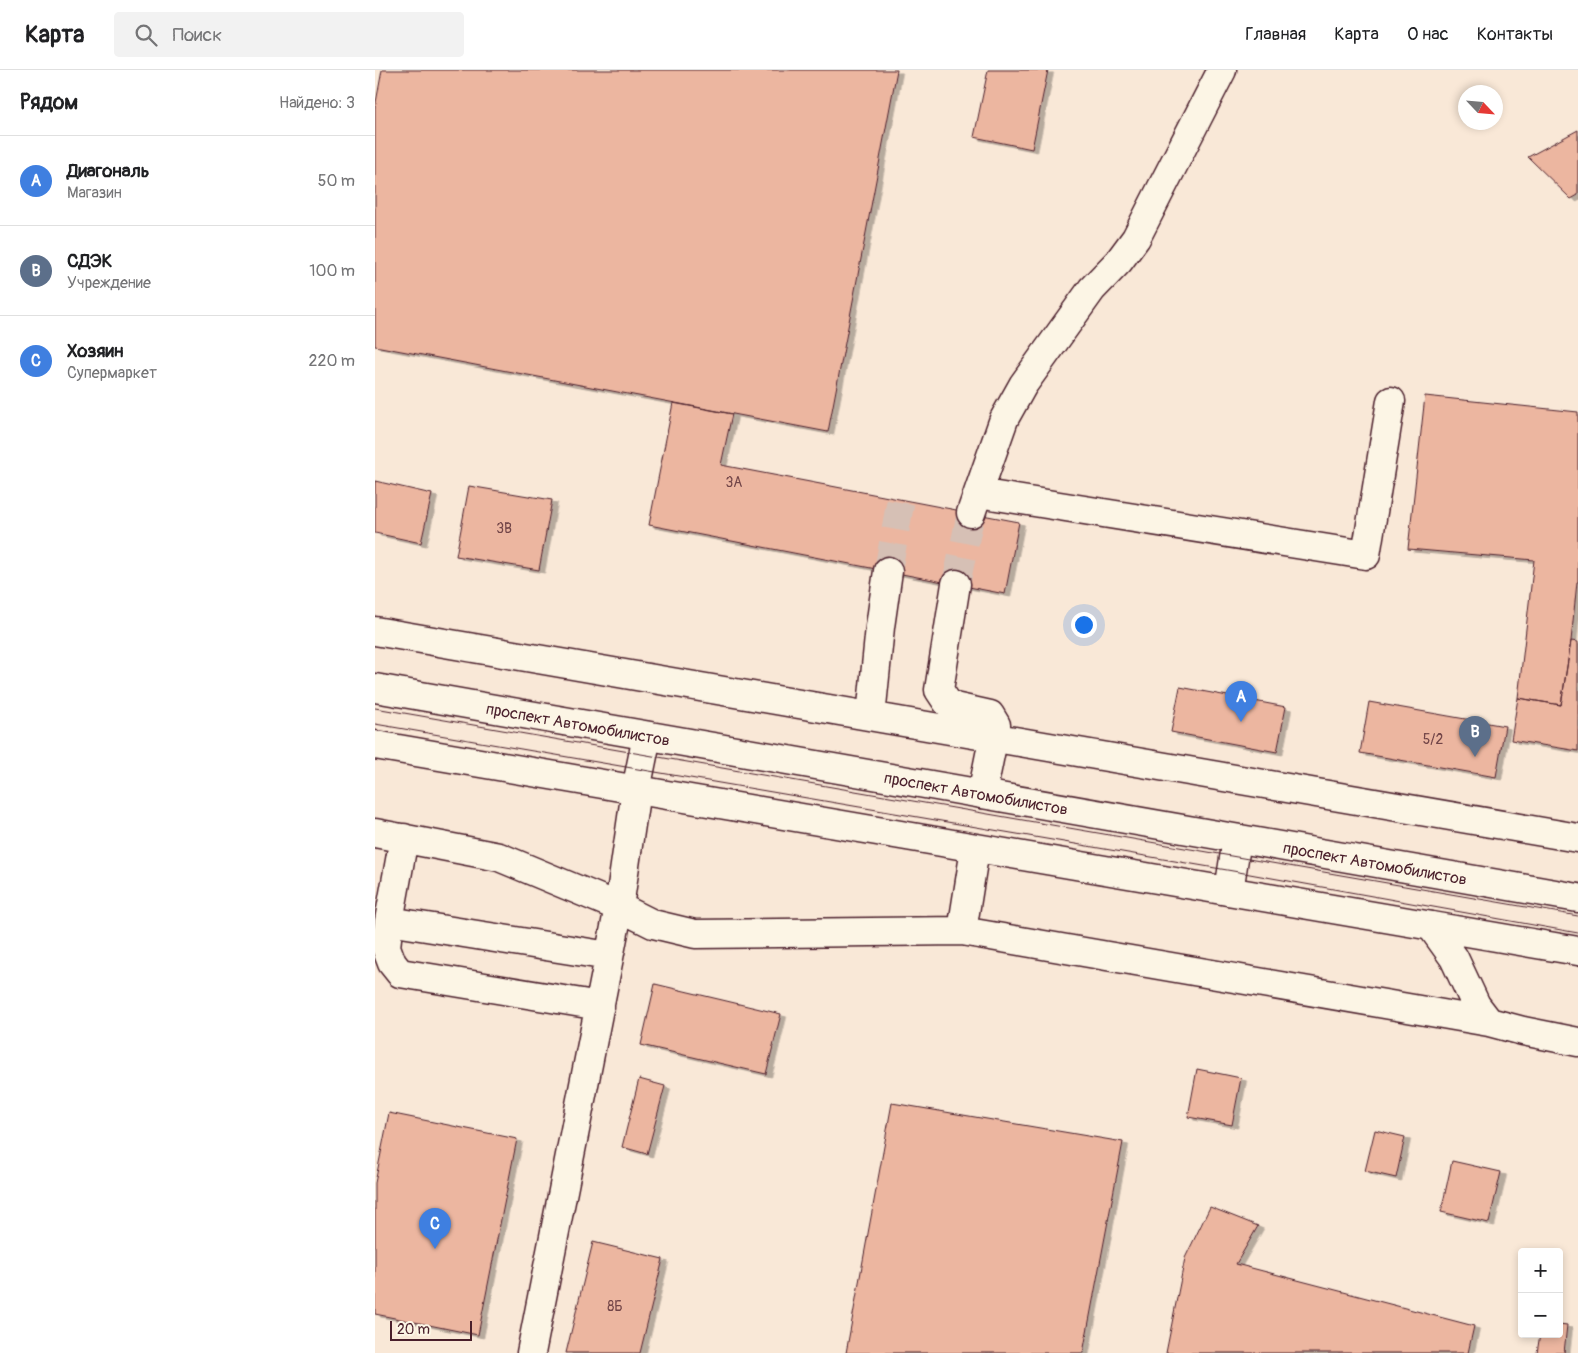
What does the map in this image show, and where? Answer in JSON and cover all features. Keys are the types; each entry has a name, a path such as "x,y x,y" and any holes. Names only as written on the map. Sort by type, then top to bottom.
{"main road":[{"path":"1222,70 1136,238 1119,261 1092,289 1023,384 1004,419 974,503 1366,555 1391,401"},
{"path":"871,716 879,627 888,571"},
{"path":"956,584 939,690 947,702 954,707 990,715 997,725 982,794"},
{"path":"375,631 1578,838"},
{"name":"проспект Автомобилистов","path":"375,688 1578,898"},
{"path":"531,1353 619,907 636,790 647,736"},
{"path":"375,744 975,849 1578,951"},
{"path":"375,833 499,857 619,907 653,924 695,934 961,931 1489,1022 1578,1042"},
{"path":"404,838 386,947 391,963 400,973 600,1006"},
{"path":"1229,891 1237,839"},
{"path":"961,931 975,849"},
{"path":"389,921 609,956"},
{"path":"1431,926 1454,958 1476,1005 1489,1022"}],"building":[{"path":"382,70 897,70 828,432 375,346 375,108"},
{"path":"988,70 1048,70 1032,149 974,137"},
{"path":"1578,130 1578,195 1571,199 1528,157"},
{"path":"1425,396 1578,412 1578,582 1561,705 1518,698 1534,560 1408,549"},
{"path":"673,403 732,414 721,465 1019,522 1005,594 649,525"},
{"path":"375,481 432,494 421,543 375,533"},
{"path":"469,486 552,500 539,570 456,556"},
{"path":"1571,641 1578,642 1578,751 1511,740 1518,698 1561,705"},
{"path":"1180,687 1286,707 1277,752 1171,732"},
{"path":"1369,702 1505,726 1496,777 1360,753"},
{"path":"655,984 781,1014 766,1074 641,1045"},
{"path":"1197,1069 1241,1078 1232,1125 1188,1117"},
{"path":"639,1079 665,1086 647,1154 622,1147"},
{"path":"892,1103 1123,1142 1083,1353 846,1353"},
{"path":"389,1113 517,1139 478,1335 375,1314 375,1183"},
{"path":"1375,1130 1405,1137 1396,1178 1365,1171"},
{"path":"1452,1161 1501,1172 1489,1223 1441,1212"},
{"path":"1210,1207 1258,1226 1236,1264 1474,1326 1468,1353 1166,1353 1185,1258"},
{"path":"593,1242 663,1259 640,1353 566,1353"},
{"path":"1563,1324 1567,1325 1564,1353 1537,1353 1539,1338 1563,1338"}],"tunnel":[{"path":"888,571 901,499"},
{"path":"956,584 971,513"}],"tram line":[{"path":"375,708 1578,916"},
{"path":"375,724 1233,871 1578,933"}],"place":[{"name":"Диагональ","path":"1241,722"},
{"name":"СДЭК","path":"1475,757"},
{"name":"Хозяин","path":"435,1249"}]}
